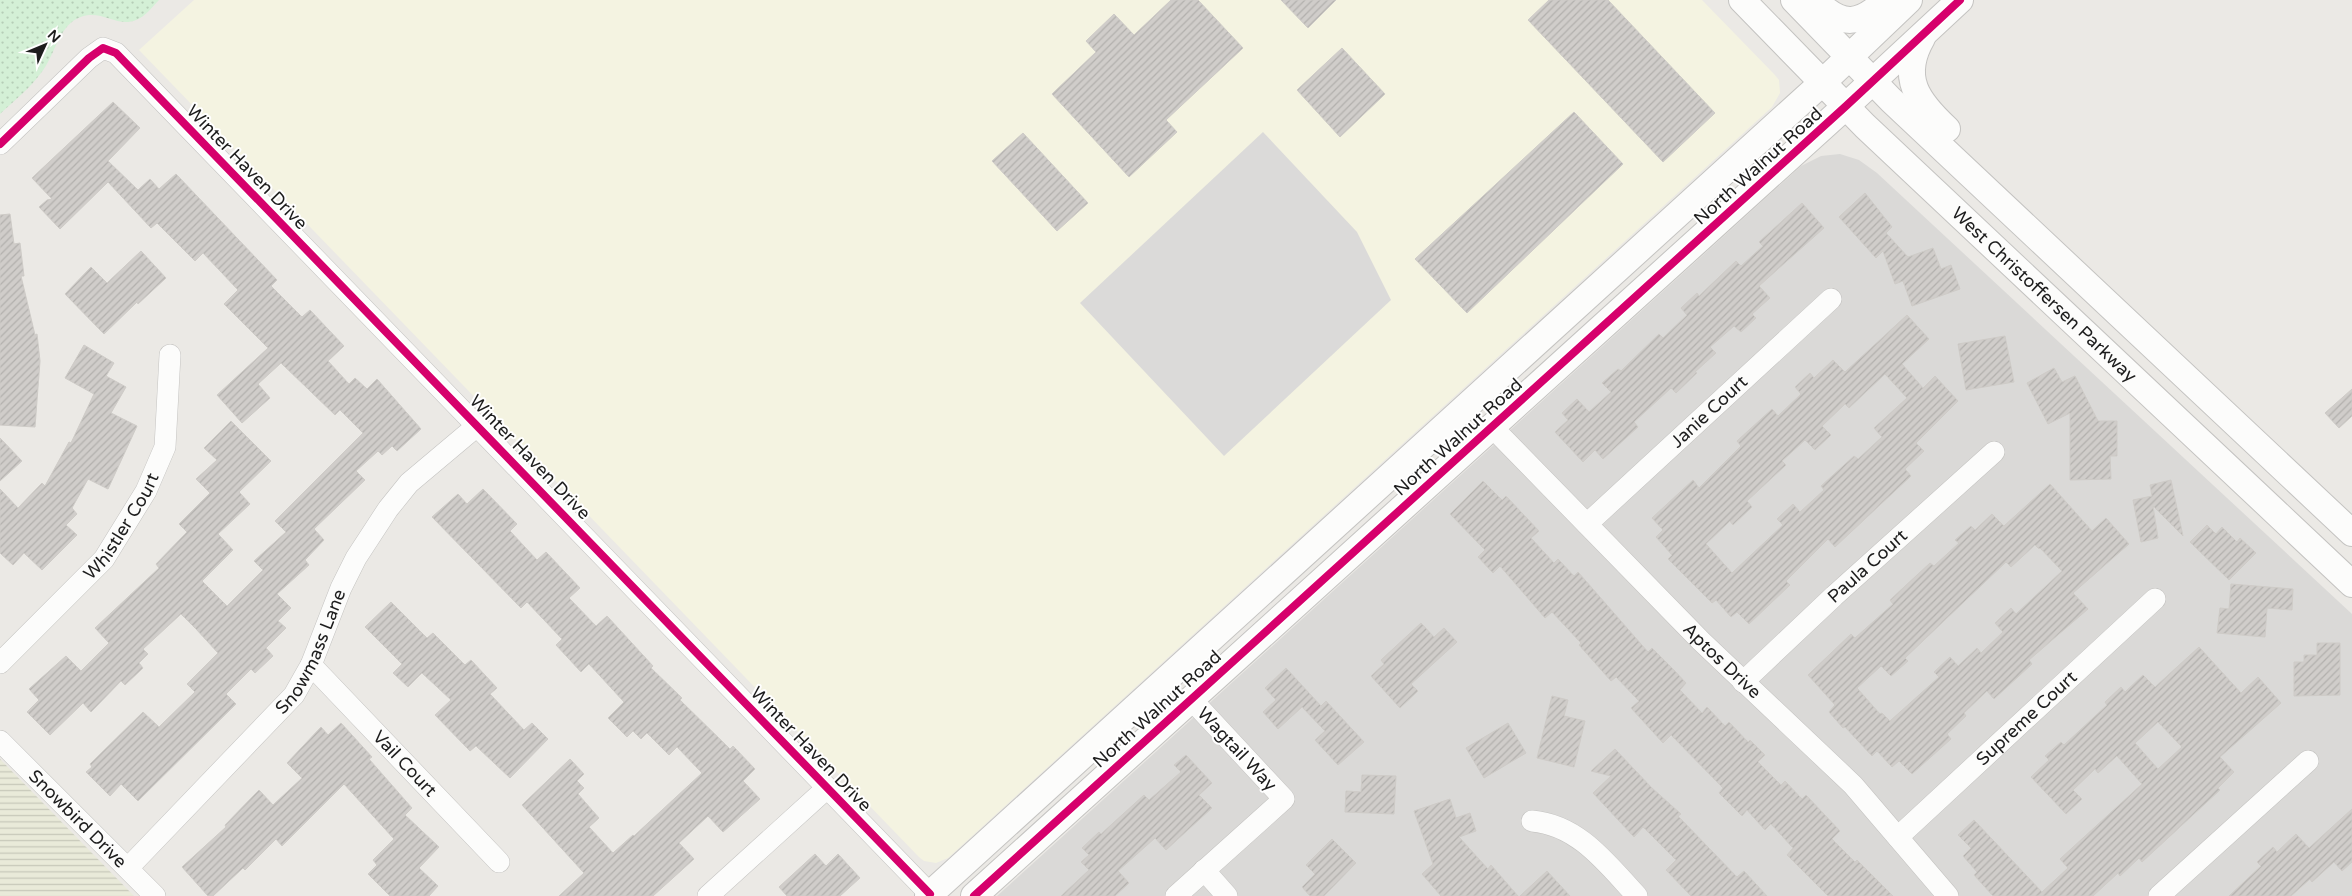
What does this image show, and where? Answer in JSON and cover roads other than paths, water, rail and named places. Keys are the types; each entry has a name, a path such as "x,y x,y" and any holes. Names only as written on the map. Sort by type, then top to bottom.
{"street":[{"name":"West Christoffersen Parkway","path":"1742,0 1846,106 2352,584"},
{"name":"West Christoffersen Parkway","path":"1794,0 1873,82 2352,533"},
{"path":"1815,0 1843,19 1859,20 1874,12 1886,0"},
{"name":"North Walnut Road","path":"929,895 1822,83 1909,0"},
{"name":"North Walnut Road","path":"974,896 1873,82 1960,0"},
{"path":"1925,33 1917,46 1912,67 1914,87 1920,102 2038,216 2048,247"},
{"name":"Winter Haven Drive","path":"0,144 89,58 103,48 116,53 478,425 929,895"},
{"name":"Janie Court","path":"1587,524 1831,300"},
{"name":"Whistler Court","path":"0,662 104,559 146,491 165,447 170,355"},
{"name":"Snowmass Lane","path":"128,868 294,695 311,665 344,581 356,558 388,509 409,483 478,425"},
{"name":"Aptos Drive","path":"1492,427 1743,682 1842,774 1948,896"},
{"name":"Paula Court","path":"1743,682 1834,596 1994,452"},
{"name":"Supreme Court","path":"1898,837 2155,600"},
{"name":"Vail Court","path":"311,665 498,862"},
{"name":"Wagtail Way","path":"1191,699 1284,799 1204,870"},
{"name":"Snowbird Drive","path":"0,741 155,896"},
{"path":"2159,896 2308,760"},
{"path":"708,896 827,788"},
{"path":"1532,821 1555,824 1576,836 1588,845 1637,896"},
{"path":"1176,896 1204,870 1227,896"}]}
